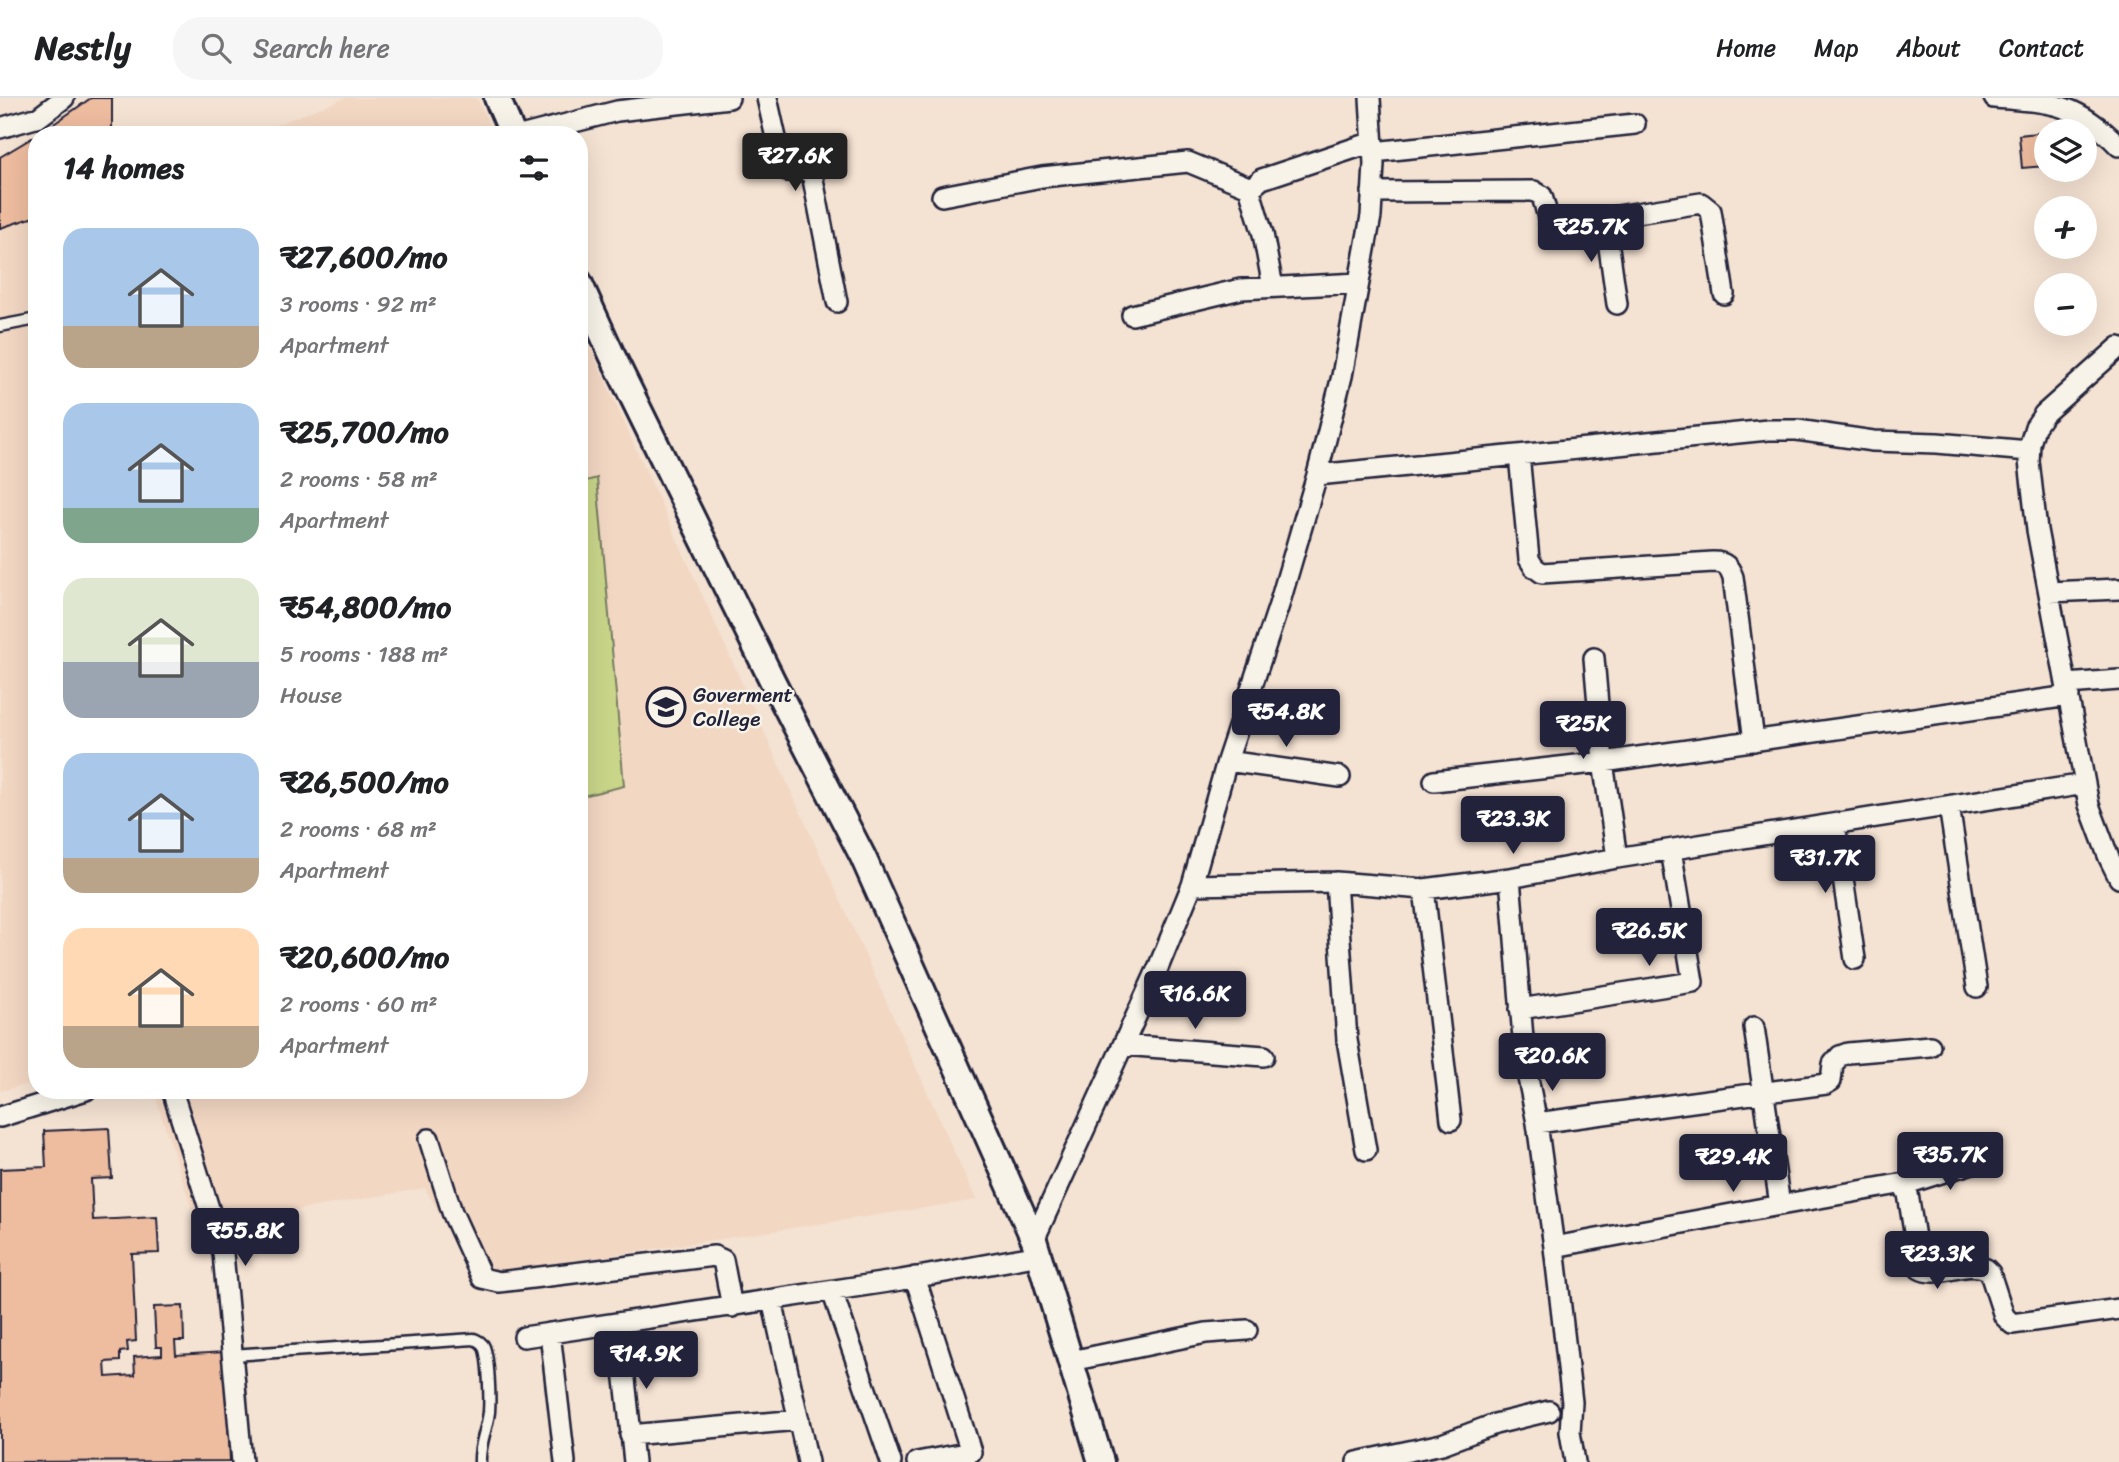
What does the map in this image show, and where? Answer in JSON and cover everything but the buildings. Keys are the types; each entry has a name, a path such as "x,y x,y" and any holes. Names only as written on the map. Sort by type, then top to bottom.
{"street":[{"path":"0,128 40,117 64,98"},
{"path":"497,98 509,126"},
{"path":"559,126 617,111 729,98"},
{"path":"767,98 783,169 808,170 812,174 836,302"},
{"path":"1037,1248 1192,885 1227,761 1279,605 1317,475 1342,376 1371,216 1373,147 1370,98"},
{"path":"1994,98 2081,106 2096,125 2119,146"},
{"path":"1251,188 1262,179 1373,147 1635,124"},
{"path":"942,196 1042,177 1188,162 1251,188"},
{"path":"1251,188 1273,288"},
{"path":"1372,192 1465,193 1530,190 1542,196 1549,221 1567,225 1694,202 1707,206 1711,211 1724,294"},
{"path":"1605,219 1617,304"},
{"path":"1132,315 1241,289 1359,283"},
{"path":"588,302 773,682 863,857 1037,1248 1101,1462"},
{"path":"2119,347 2044,415 2035,427 2029,451 2037,530 2085,784 2098,831 2119,878"},
{"path":"1317,475 1768,430 1797,430 1874,441 2029,451"},
{"path":"1518,455 1529,559 1542,573 1713,562 1723,562 1727,566 1733,577 1754,741"},
{"path":"2049,592 2119,589"},
{"path":"1594,659 1603,762 1617,858"},
{"path":"1434,781 1603,762 1754,741 2119,680"},
{"path":"1227,761 1340,777"},
{"path":"1192,885 1336,882 1424,889 2085,784"},
{"path":"1949,806 1977,987"},
{"path":"1835,825 1856,959"},
{"path":"1521,1009 1693,982 1671,850"},
{"path":"1510,877 1525,1063 1537,1123 1554,1247 1572,1402 1570,1432 1575,1462"},
{"path":"1336,882 1346,1040 1366,1150"},
{"path":"1424,889 1451,1120"},
{"path":"1754,1027 1780,1205"},
{"path":"1123,1045 1264,1056"},
{"path":"1537,1123 1826,1084 1832,1081 1833,1064 1840,1056 1848,1053 1930,1046"},
{"path":"0,1116 56,1099"},
{"path":"175,1099 223,1253 242,1462"},
{"path":"429,1139 452,1212 482,1278 499,1282 714,1256 723,1260 732,1307"},
{"path":"1554,1247 1894,1183 1903,1185 1985,1159"},
{"path":"1903,1185 1908,1194 1920,1269 1927,1272 1972,1266 1986,1269 1990,1273 2004,1316 2012,1325 2119,1309"},
{"path":"524,1337 915,1278 1037,1248"},
{"path":"915,1278 971,1452 917,1462"},
{"path":"832,1291 891,1462"},
{"path":"772,1300 808,1462"},
{"path":"620,1324 634,1462"},
{"path":"1071,1360 1206,1332 1247,1331"},
{"path":"550,1333 565,1462"},
{"path":"1357,1462 1401,1457 1508,1420 1549,1411"},
{"path":"630,1435 799,1420"}],"lane":[{"path":"0,326 28,321"},
{"path":"232,1355 474,1339 480,1342 486,1353 489,1404 480,1448 480,1462"}],"shaded area":[{"path":"346,98 477,98 490,126 273,126"},
{"path":"28,201 28,1084 0,1091 0,209"},
{"name":"Goverment College","path":"588,343 976,1200 475,1276 425,1188 198,1227 156,1099 588,1099"}],"green space":[{"path":"597,478 624,786 588,795 588,480"}],"place":[{"name":"Goverment College","path":"666,707"}]}
